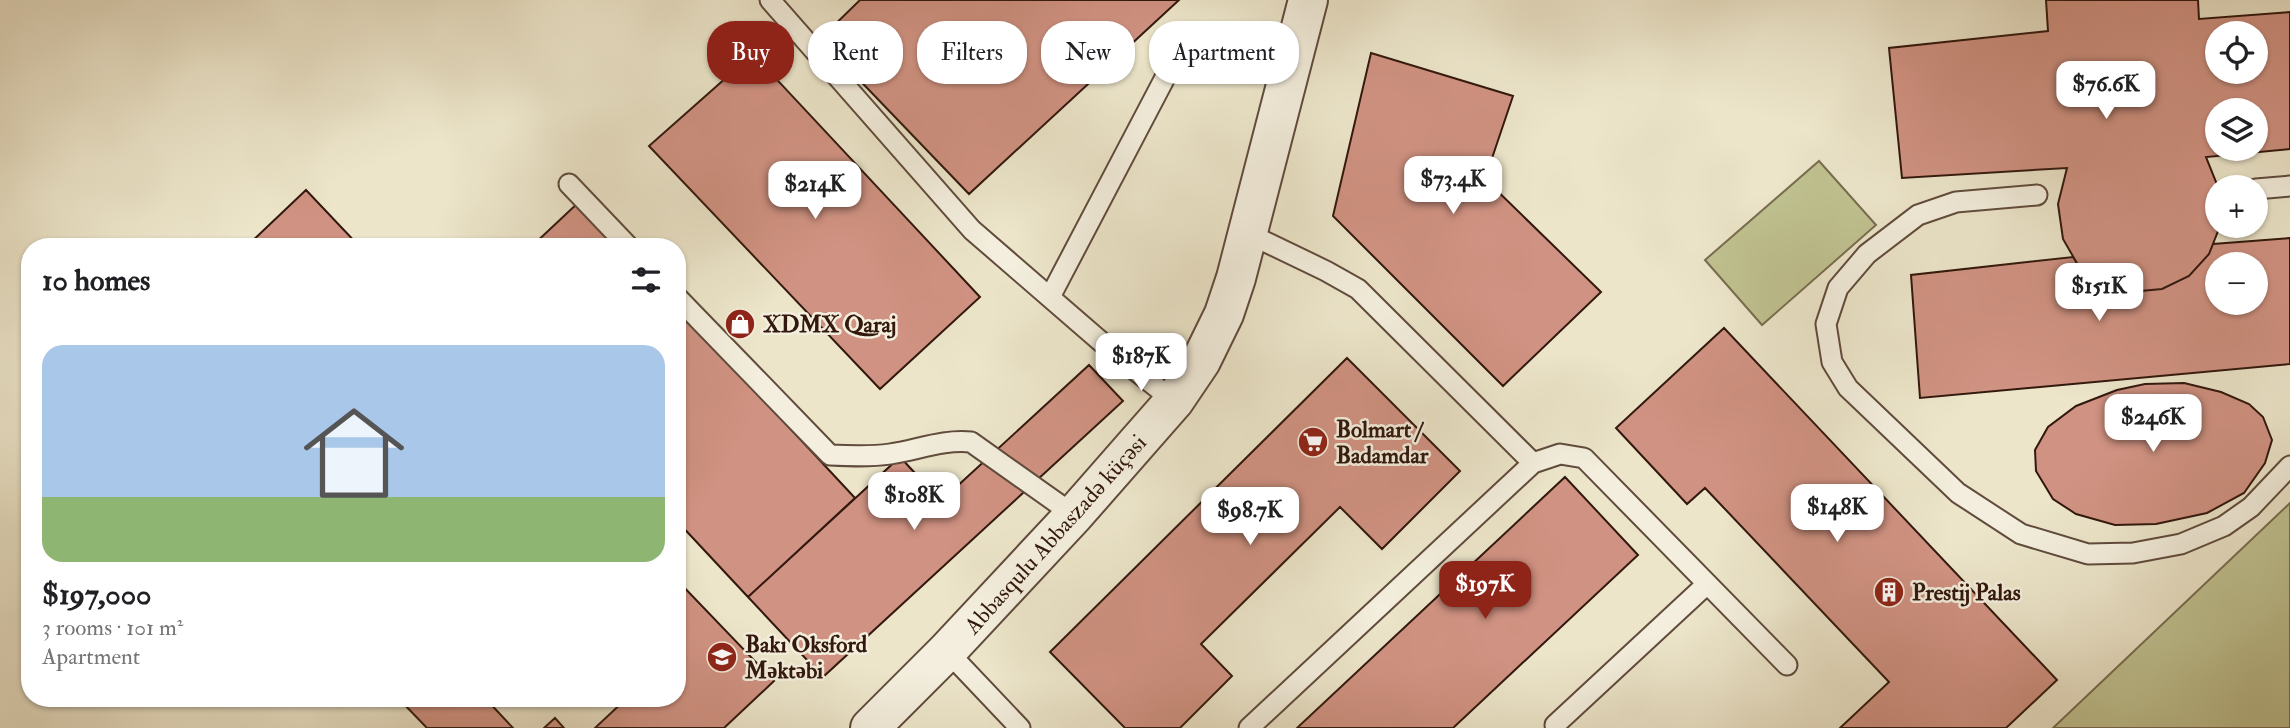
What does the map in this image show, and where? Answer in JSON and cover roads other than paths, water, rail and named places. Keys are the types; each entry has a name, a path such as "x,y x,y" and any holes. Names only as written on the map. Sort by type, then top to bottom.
{"street":[{"name":"Abbasqulu Abbaszadə küçəsi","path":"870,728 947,651 1074,515 1174,401 1201,361 1224,314 1236,278 1308,0"}],"lane":[{"path":"770,0 972,230 1121,359 1174,401"},
{"path":"1049,297 1163,84"},
{"path":"569,184 620,238"},
{"path":"2268,188 2290,186"},
{"path":"2037,195 1956,202 1918,215 1867,254 1838,288 1826,324 1832,362 1848,388 1958,493 2021,534 2088,554 2133,553 2192,540 2224,526 2251,507 2290,466"},
{"path":"1247,233 1358,289 1533,463"},
{"path":"686,305 830,455 872,456 957,440 971,442 1074,515"},
{"path":"1249,728 1533,463 1560,454 1584,458 1787,665"},
{"path":"1555,724 1707,584"},
{"path":"947,651 1020,728"}],"place":[{"name":"XDMX Qaraj","path":"740,324"},
{"name":"Bolmart / Badamdar","path":"1313,442"},
{"name":"Prestij Palas","path":"1889,592"},
{"name":"Bakı Oksford Məktəbi","path":"722,657"}]}
